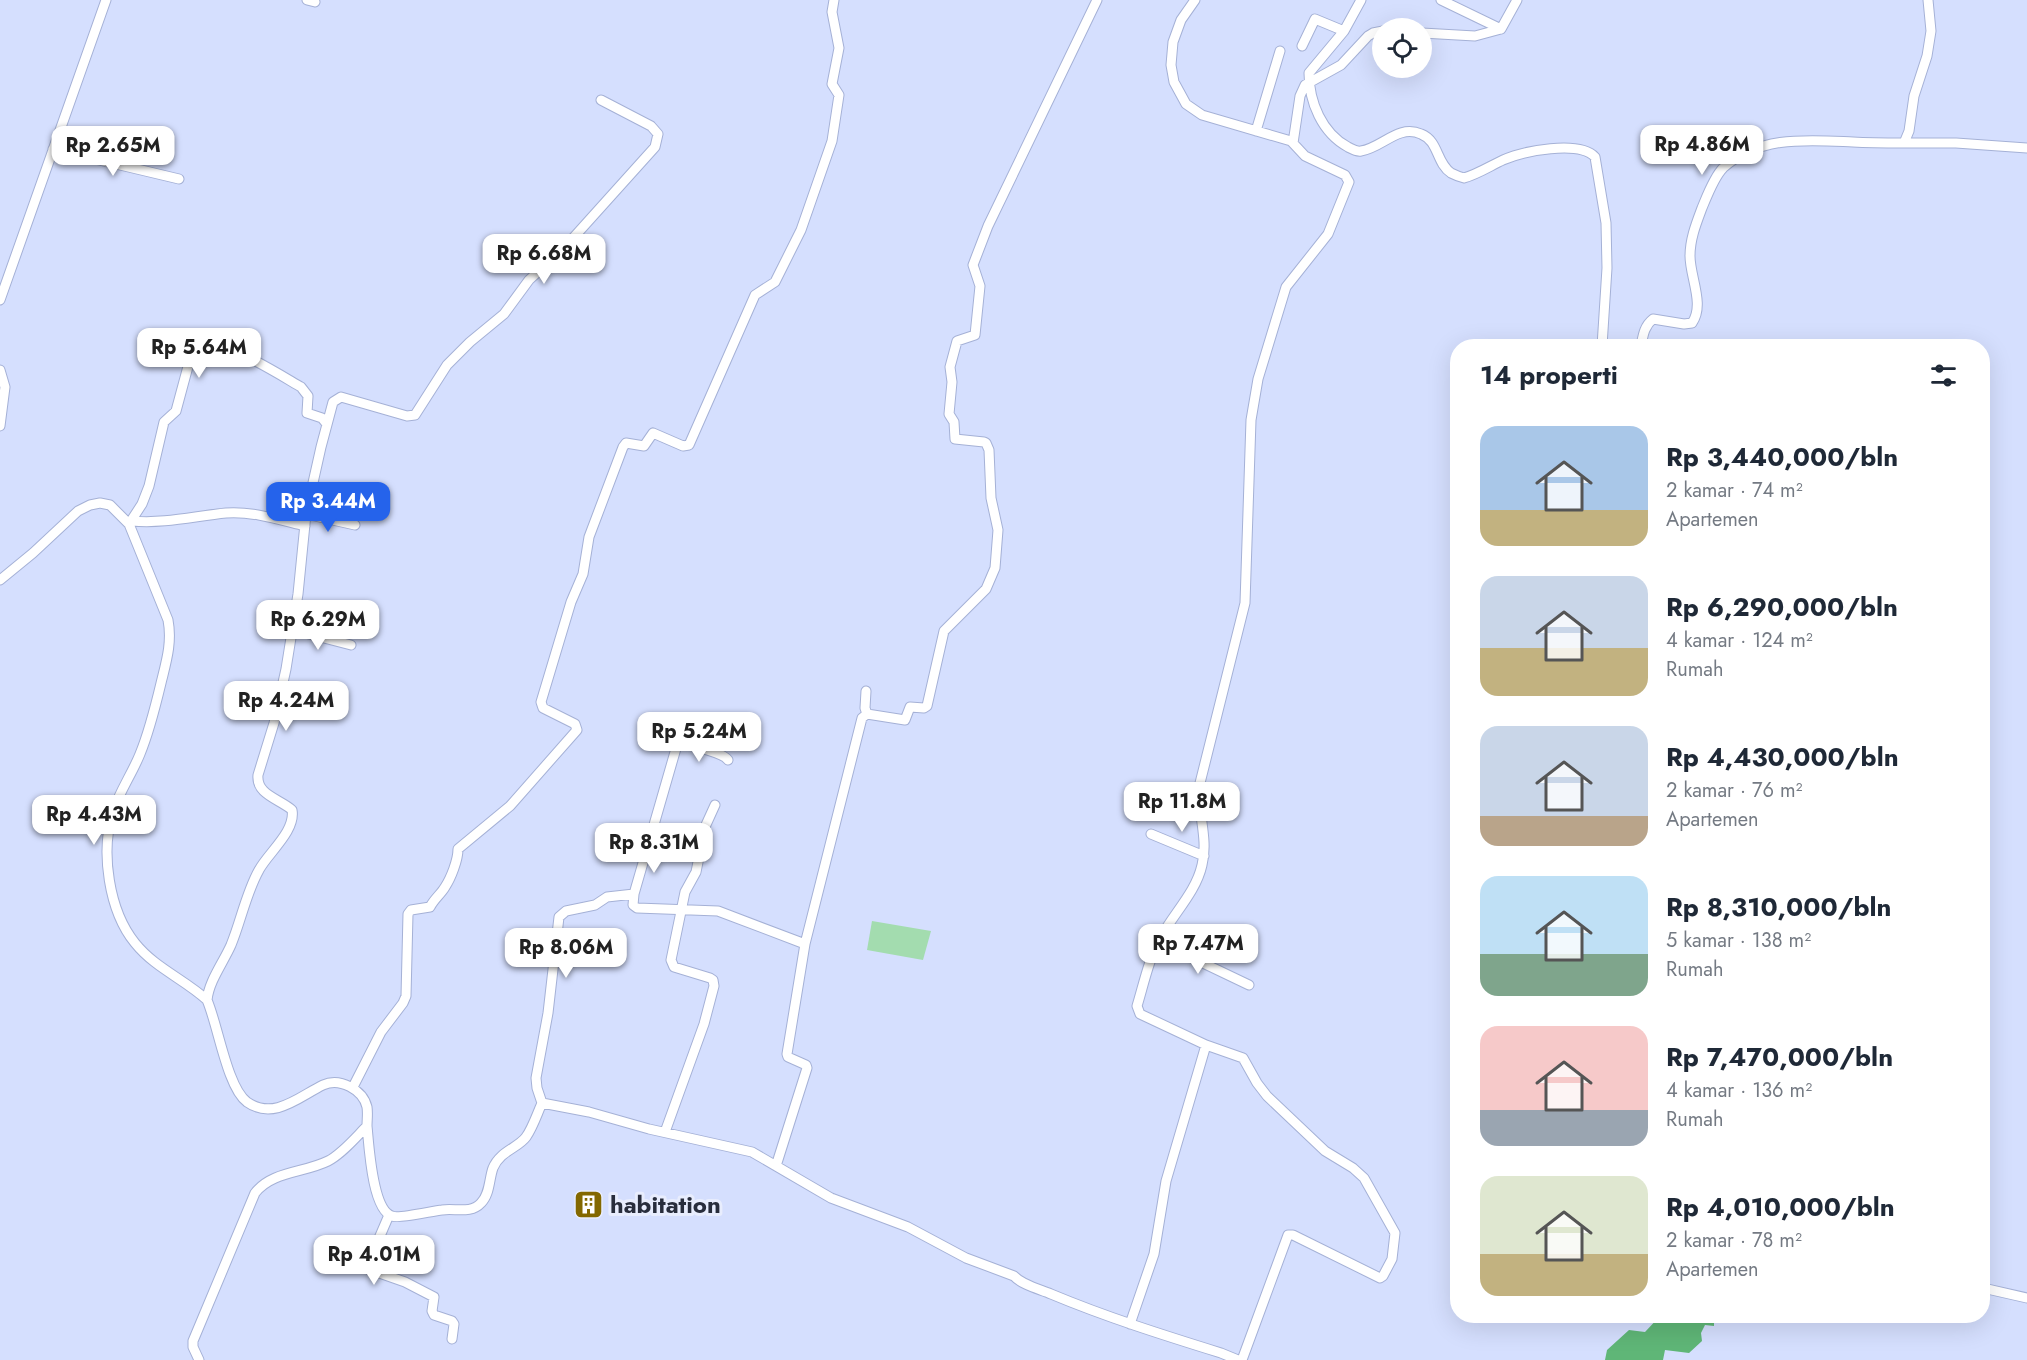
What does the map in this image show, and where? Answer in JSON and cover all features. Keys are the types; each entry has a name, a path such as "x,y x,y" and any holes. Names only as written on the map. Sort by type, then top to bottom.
{"street":[{"path":"0,300 106,0"},
{"path":"353,1087 381,1032 406,996 408,914 411,910 430,907 446,887 458,855 458,849 510,806 577,730 575,724 543,708 541,702 570,605 583,574 589,537 623,447 626,443 644,446 653,433 683,446 689,445 755,295 775,282 801,230 827,158 837,118 840,95 832,84 839,48 832,12 834,0"},
{"path":"776,1166 807,1068 806,1065 788,1057 787,1054 805,944 862,718 867,714 905,720 910,707 926,707 944,631 986,589 993,576 998,530 991,498 989,450 984,442 955,439 954,422 949,414 952,382 950,366 957,341 975,335 980,286 973,265 988,226 1096,0"},
{"path":"542,1103 589,1112 752,1152 831,1198 908,1227 966,1258 1014,1276 1017,1280 1091,1311 1240,1360 1288,1235 1293,1235 1380,1278 1383,1276 1393,1256 1395,1233 1358,1171 1329,1154 1268,1096 1257,1083 1243,1058 1206,1045 1137,1011 1159,942 1199,876 1204,856 1204,835 1198,795 1245,603 1251,420 1256,390 1286,287 1297,271 1322,244 1349,185 1345,175 1305,156 1293,143 1202,115 1186,104 1178,91 1172,65 1173,42 1181,20 1195,0"},
{"path":"1360,0 1344,31 1310,70 1315,105 1323,126 1338,141 1355,151 1369,149 1398,134 1413,131 1423,134 1434,143 1443,164 1451,173 1464,178 1478,174 1505,159 1529,152 1569,148 1592,154 1595,157 1606,223 1607,268 1602,339"},
{"path":"1441,0 1501,29"},
{"path":"1432,34 1475,36 1501,29 1517,0"},
{"path":"1904,143 1909,131 1914,96 1927,56 1931,31 1928,0"},
{"path":"1302,46 1315,19 1344,31"},
{"path":"1293,143 1300,96 1305,85 1310,80 1341,65 1372,34"},
{"path":"1256,131 1280,51"},
{"path":"601,100 651,126 658,134 655,147 565,247 529,280 504,314 470,342 447,365 415,415 407,416 338,398 333,402 326,423 306,514 293,630 274,723 257,782 263,791 292,810 293,818 278,847 258,872 231,944 208,990 207,1000 236,1089 249,1103 260,1108 276,1109 297,1101 329,1083 353,1087 367,1108 367,1126 377,1198 389,1215 402,1218 415,1213 475,1208 483,1201 493,1167 505,1152 525,1138 542,1103 536,1083 550,1002 559,917 566,911 595,905 607,897 634,894"},
{"path":"1642,339 1648,323 1653,319 1684,324 1692,323 1696,317 1697,303 1690,264 1690,246 1706,198 1721,169 1748,150 1776,142 1809,139 1956,143 2027,148"},
{"path":"53,149 179,179"},
{"path":"131,522 149,486 164,422 176,411 197,344 206,342 237,351 301,387 308,396 308,415 322,418 326,423"},
{"path":"0,370 5,387 0,426"},
{"path":"0,580 47,541 78,511 90,504 110,505 131,522 168,620 170,633 169,649 152,719 140,753 113,812 109,829 111,893 126,931 136,945 155,963 207,1000"},
{"path":"131,522 188,519 228,513 266,516 305,526"},
{"path":"306,514 355,525"},
{"path":"293,630 351,645"},
{"path":"866,691 867,714"},
{"path":"690,743 699,724 746,730"},
{"path":"728,760 690,743 679,744 677,747 634,894 633,905 637,908 681,908 721,912 805,944"},
{"path":"665,1132 704,1024 714,986 710,978 672,966 671,960 686,889 696,872 705,827 715,805"},
{"path":"1151,834 1204,856"},
{"path":"1159,942 1249,985"},
{"path":"1131,1324 1154,1254 1166,1181 1206,1045"},
{"path":"199,1360 193,1347 193,1341 255,1193 265,1182 331,1160 367,1126"},
{"path":"389,1215 368,1264 368,1269 405,1282 434,1297 432,1311 434,1315 452,1321 454,1324 452,1339"},
{"path":"1990,1290 2027,1298"}],"green space":[{"path":"872,921 931,931 923,960 867,950"},
{"path":"1653,1323 1714,1323 1714,1326 1705,1325 1701,1333 1702,1341 1689,1353 1665,1350 1663,1360 1605,1360 1607,1350 1629,1330 1645,1332"}],"place":[{"name":"habitation","path":"589,1205"}]}
